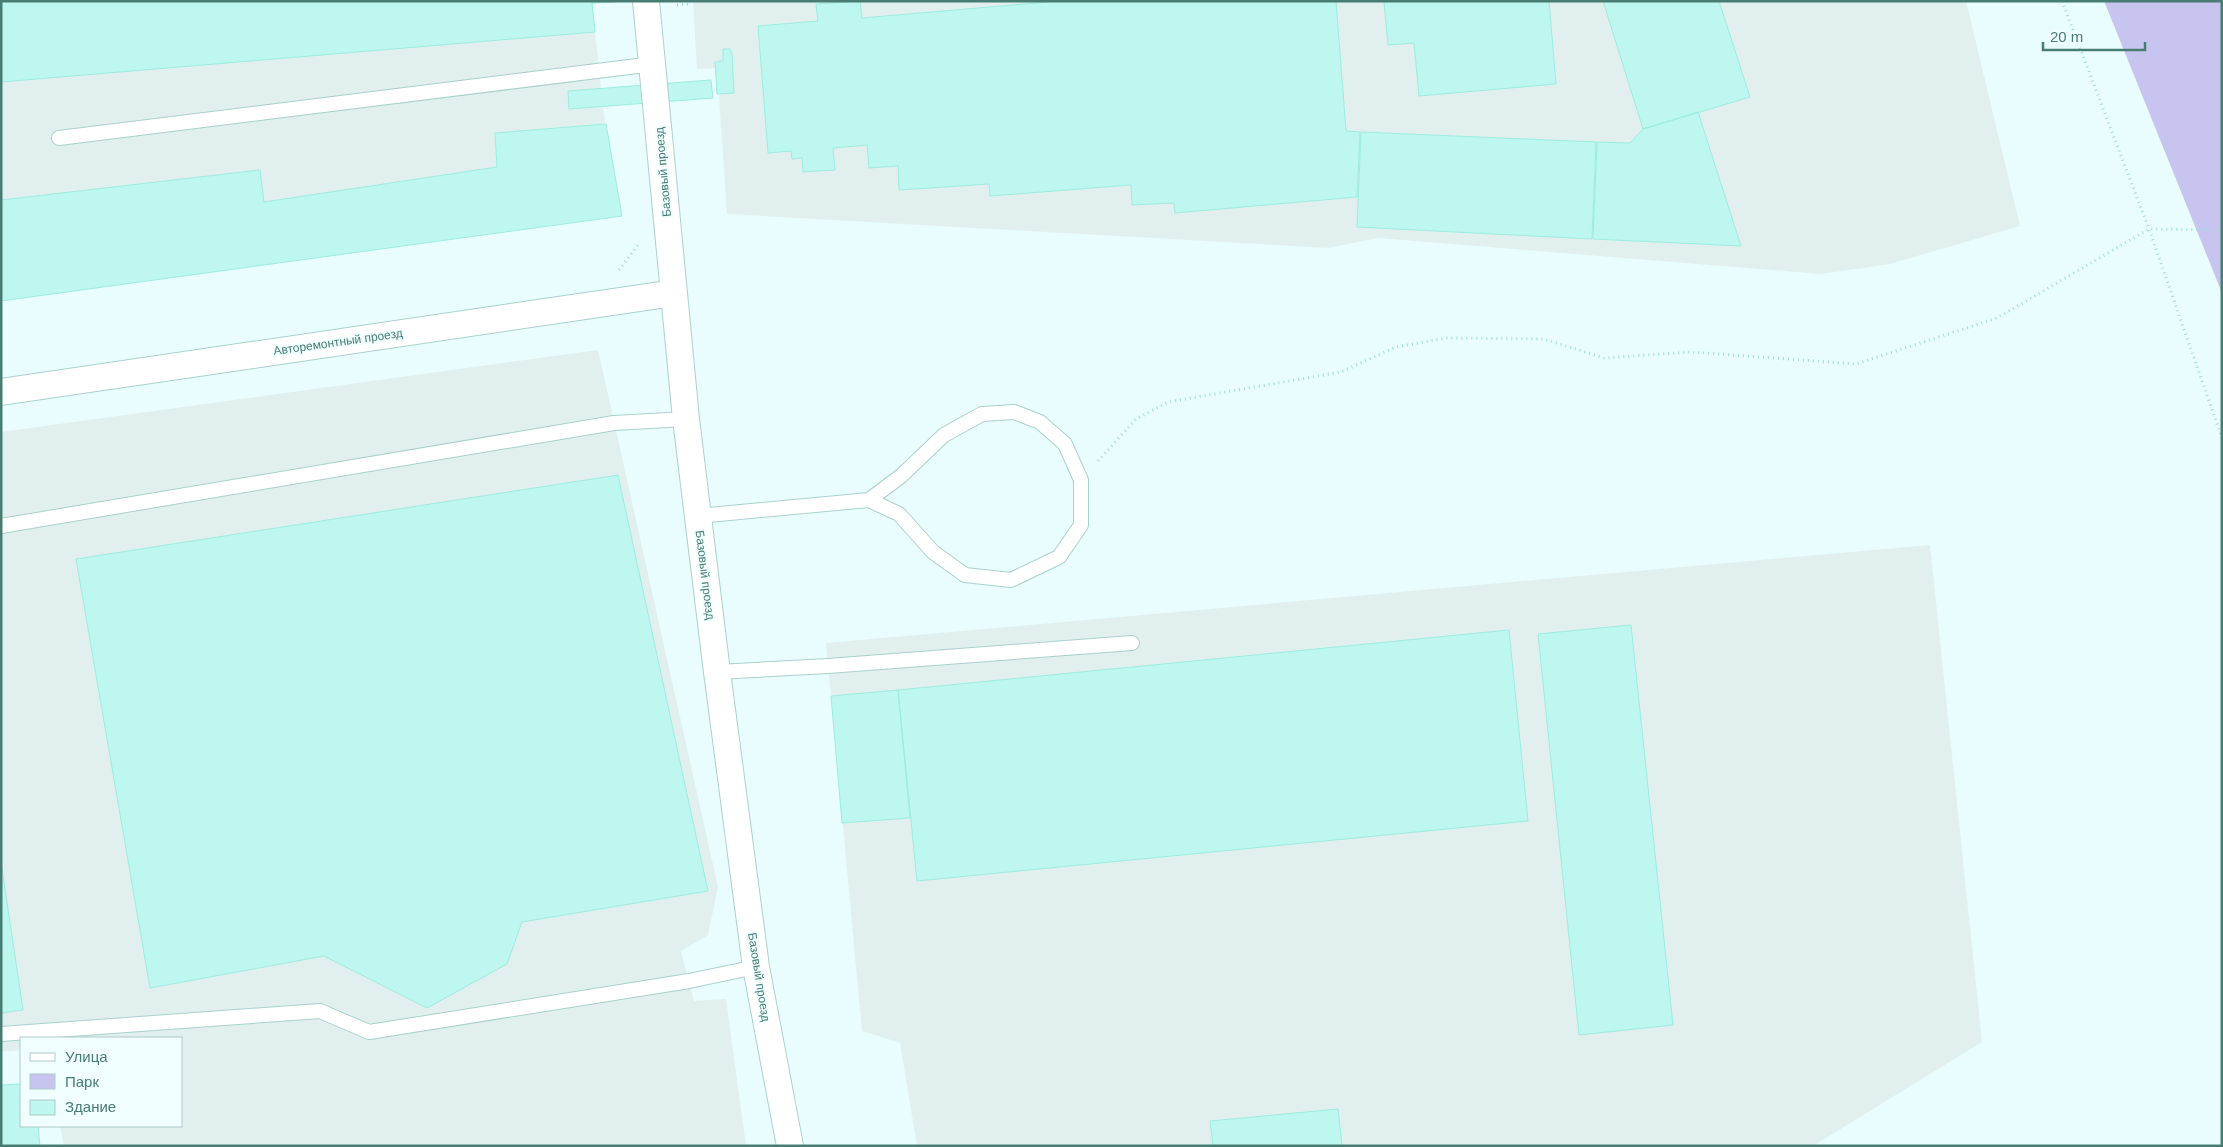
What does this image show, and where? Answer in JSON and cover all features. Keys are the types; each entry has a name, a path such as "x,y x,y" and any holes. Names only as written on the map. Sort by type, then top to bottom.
{"street":[{"name":"Базовый проезд","path":"647,5 686,419 717,672 756,967 790,1146"},
{"name":"Авторемонтный проезд","path":"1,392 674,293"}],"lane":[{"path":"59,138 652,64"},
{"path":"698,516 869,500 899,514 933,552 965,575 1011,580 1059,557 1081,525 1081,480 1064,444 1040,422 1014,412 982,414 944,435 901,476 869,500"},
{"path":"1,526 614,423 686,419"},
{"path":"717,672 828,666 1132,643"},
{"path":"1,1034 320,1011 369,1032 689,981 756,967"}],"path":[{"path":"2062,1 2149,229 2222,438"},
{"path":"647,5 689,4"},
{"path":"1081,480 1136,419 1168,402 1341,372 1396,347 1447,338 1544,340 1604,358 1691,352 1856,364 1997,318 2149,229 2222,230"},
{"path":"618,271 642,239"}],"shaded area":[{"path":"1,1 614,1 592,3 605,124 622,216 1,301"},
{"path":"693,1 1966,1 2020,226 1890,264 1821,274 1378,238 1328,248 727,214 717,68 697,69"},
{"path":"598,350 718,887 708,935 681,951 694,1001 726,999 746,1146 64,1146 60,1127 182,1127 182,1037 20,1037 20,1050 1,1052 1,432"},
{"path":"1930,545 1982,1042 1813,1146 917,1146 900,1043 862,1031 826,643"}],"green space":[{"path":"2104,1 2222,1 2222,293"}],"building":[{"path":"1,1 615,2 592,3 595,32 1,82"},
{"path":"860,1 862,18 1059,1 1336,1 1346,131 1360,132 1357,197 1175,213 1174,203 1132,205 1131,185 990,196 989,184 899,190 898,166 869,168 867,145 833,148 835,170 803,172 802,158 792,159 791,151 768,153 758,26 818,21 816,4"},
{"path":"1384,1 1549,1 1556,84 1419,96 1414,43 1388,45"},
{"path":"1603,1 1719,1 1750,97 1643,129"},
{"path":"723,49 730,49 732,54 734,93 717,94 715,62 723,61"},
{"path":"711,80 713,98 569,109 568,91"},
{"path":"1698,112 1741,246 1593,239 1597,142 1630,143 1643,129"},
{"path":"606,124 622,216 1,301 1,200 260,170 264,202 497,167 495,133"},
{"path":"1361,132 1596,142 1592,239 1357,227"},
{"path":"618,475 708,891 522,922 507,964 427,1008 324,956 150,988 76,559"},
{"path":"1631,625 1673,1025 1579,1035 1538,634"},
{"path":"1509,630 1528,821 917,881 898,690"},
{"path":"898,690 910,818 842,823 831,696"},
{"path":"1,862 23,1010 1,1013"},
{"path":"20,1084 20,1127 38,1127 40,1146 1,1146 1,1085"},
{"path":"1338,1109 1342,1146 1213,1146 1210,1121"}]}
